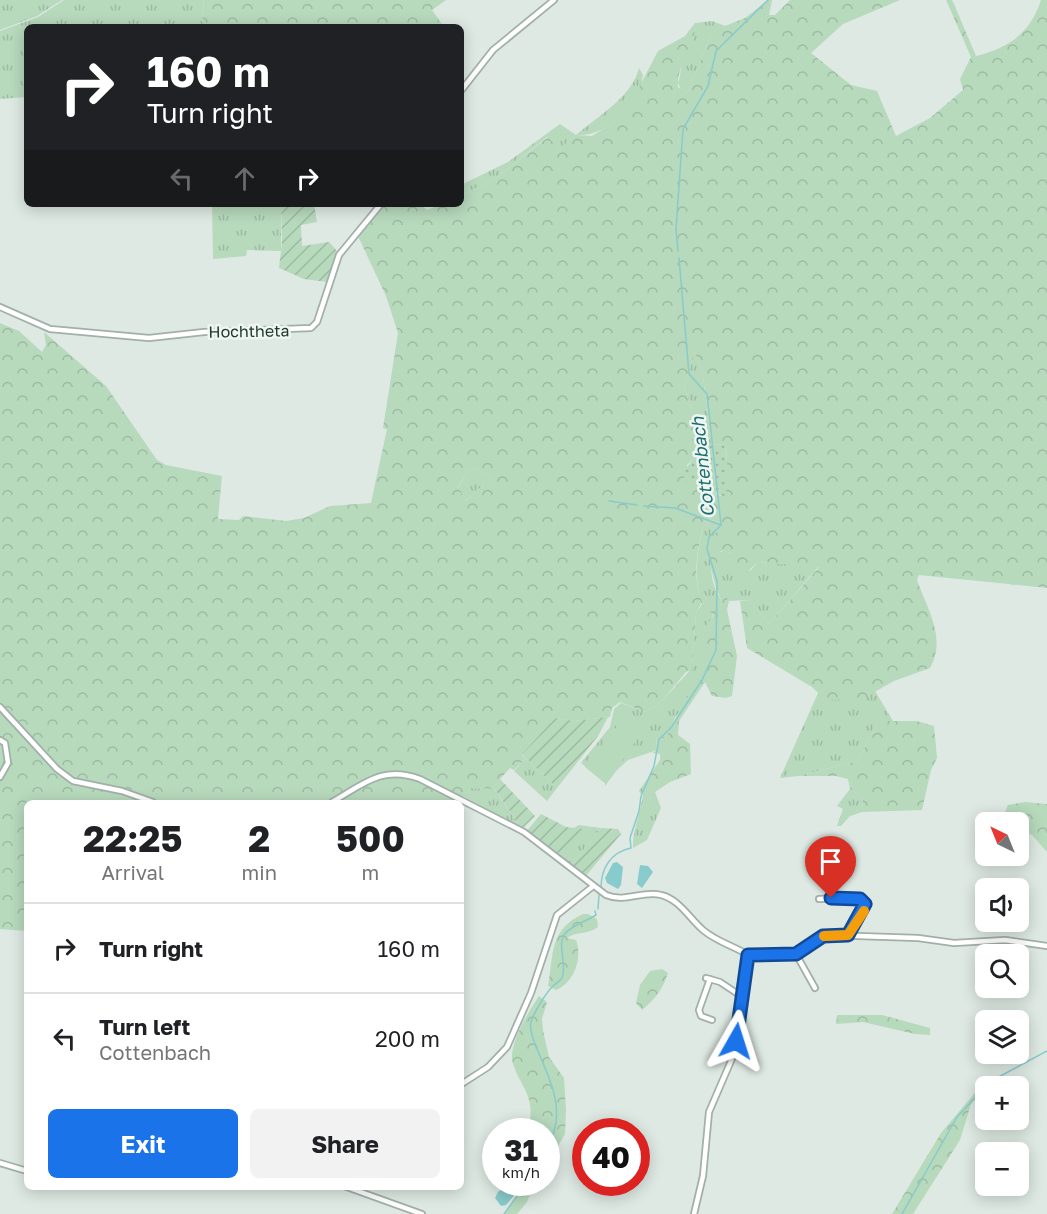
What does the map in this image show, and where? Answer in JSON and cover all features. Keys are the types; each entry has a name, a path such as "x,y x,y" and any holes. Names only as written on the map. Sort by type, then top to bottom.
{"street":[{"path":"464,87 493,50 554,0"},
{"name":"Hochtheta","path":"0,307 43,327 149,338 204,332 311,328 317,322 339,255 379,207"},
{"path":"0,707 57,769 74,781 122,791 147,800"},
{"path":"0,713 11,717"},
{"path":"0,740 5,744 8,763 0,777"},
{"path":"336,800 384,774 404,773 455,795 516,827 592,886 615,898 655,894 664,896 682,909 704,931 748,955 796,954 823,936 848,935 954,943 1005,940 1047,946"},
{"path":"464,1082 494,1062 507,1047 531,993 557,915 592,886"},
{"path":"819,899 844,898 864,902 864,910 848,935"},
{"path":"796,954 815,988"},
{"path":"694,1214 704,1176 707,1118 734,1057 748,955"},
{"path":"712,1020 701,1016 699,1010 708,978 741,996"},
{"path":"0,1163 24,1170"},
{"path":"355,1190 422,1214"}],"green space":[{"path":"0,0 62,0 37,16 0,30"},
{"path":"64,0 204,0 202,22 206,24 24,24 24,97 0,99 0,31 38,17"},
{"path":"204,0 446,0 432,10 442,24 202,23"},
{"path":"768,0 772,0 769,15 775,15 790,0 900,0 843,24 811,53 851,85 877,91 896,136 930,118 963,90 960,79 971,57 946,0 952,0 976,56 998,49 1016,38 1031,22 1041,0 1047,0 1047,588 919,575 917,580 936,635 935,657 930,668 894,681 862,699 826,700 812,687 747,648 740,601 749,600 769,624 819,567 758,562 746,573 729,552 721,551 716,557 723,590 729,601 727,610 737,656 732,696 726,698 712,696 705,682 679,721 678,735 690,744 691,774 670,782 652,794 641,794 639,791 660,760 660,754 652,753 657,750 656,737 666,737 691,689 704,677 704,628 713,616 708,606 723,603 712,573 709,549 711,540 722,523 712,520 703,527 697,555 697,584 702,602 696,613 692,670 686,672 662,701 645,712 620,702 612,708 610,717 574,721 555,718 522,755 526,758 514,770 510,768 493,787 494,789 471,788 460,800 24,800 24,931 0,929 0,323 19,331 42,352 46,345 44,332 106,386 157,460 166,465 222,476 218,519 239,520 243,516 286,521 304,518 330,506 371,503 387,429 383,428 398,333 386,296 357,234 381,207 424,207 427,210 434,207 464,207 464,194 494,180 548,137 559,150 575,135 592,136 614,122 636,93 658,51 685,36 695,23 693,39 678,79 678,87 688,92 715,30 745,18","holes":["695,353 702,369 712,444 725,445 727,458 721,496 688,481 687,465 693,459 695,447 691,430 692,410 684,386","476,468 491,478 486,490 483,485 466,501 458,487 467,472"]},
{"path":"712,21 728,27 711,35 688,92 681,89 678,83 683,59 694,34 695,23"},
{"path":"639,68 643,75 640,86 628,108 609,125 598,131 587,135 576,135 622,97"},
{"path":"560,124 576,135 559,150 547,137 494,180 464,194 464,184 508,162"},
{"path":"212,207 281,207 281,251 247,250 246,256 213,259"},
{"path":"281,207 314,207 317,222 301,225 302,246 329,242 337,251 327,282 304,279 279,268 282,242"},
{"path":"695,352 702,369 712,444 695,447 691,430 692,410 684,386"},
{"path":"712,444 725,445 728,469 726,497 685,481 683,473 693,459 695,447"},
{"path":"476,468 491,478 486,491 483,485 466,501 458,488 467,472"},
{"path":"712,520 722,523 713,553 711,571 723,603 712,611 712,619 704,628 704,677 675,718 666,737 656,739 657,750 628,760 605,786 605,783 581,763 610,727 614,709 621,703 645,712 662,701 692,668 696,613 702,604 697,576 698,556 703,527"},
{"path":"726,550 750,571 758,562 819,566 769,624 749,600 729,601 721,590 716,557 718,553"},
{"path":"875,691 893,721 878,721 858,761 798,776 780,778 818,693 862,699"},
{"path":"608,717 598,736 557,788 522,754 555,718 574,721"},
{"path":"621,721 642,732 606,784 585,767"},
{"path":"878,721 917,721 934,726 937,758 931,770 922,810 862,812 863,797 850,789 848,779 836,776 798,776 858,761"},
{"path":"526,758 557,788 547,801 514,771"},
{"path":"500,779 535,816 522,829 493,787"},
{"path":"471,788 494,789 522,829 463,796"},
{"path":"850,789 863,797 862,812 850,816 841,826 837,826 843,809 837,806"},
{"path":"655,792 661,808 647,840 633,848 643,794"},
{"path":"1025,802 1047,804 1047,852 1029,834 1029,812 1005,812 1008,805"},
{"path":"541,814 566,827 585,829 561,860 526,832"},
{"path":"579,825 601,828 570,867 561,860 584,829 574,828"},
{"path":"601,828 618,829 621,834 584,878 570,867"},
{"path":"583,914 597,919 598,927 567,938 576,940 577,962 568,982 556,990 548,986 555,944 564,927"},
{"path":"662,969 668,973 664,984 655,998 642,1010 636,1003 640,985 650,971"},
{"path":"539,996 547,1002 542,1019 543,1031 549,1057 564,1078 565,1134 560,1143 560,1118 530,1118 528,1097 513,1064 513,1048"},
{"path":"837,1015 882,1015 930,1028 930,1035 915,1034 863,1022 836,1024"},
{"path":"975,1093 975,1100 971,1104 960,1140 913,1214 892,1214 941,1133"},
{"path":"516,1196 529,1196 517,1214 505,1214"}],"water":[{"path":"617,862 623,867 621,885 618,889 607,883 605,878 613,863"},
{"path":"640,865 648,866 653,872 642,888 637,884"},
{"path":"496,1196 514,1196 506,1205 501,1206"}],"waterway":[{"name":"Cottenbach","path":"678,251 676,229 683,129 708,86 716,51 768,0"},
{"name":"Cottenbach","path":"679,258 689,374 707,394 721,525"},
{"path":"609,501 637,505"},
{"path":"644,506 675,508 721,525"},
{"name":"Cottenbach","path":"601,888 601,881 608,862 618,853 631,848 630,838 639,811 641,796 654,766 659,739 670,729 702,680 716,650 717,581 707,549 709,537 721,525"},
{"name":"Cottenbach","path":"598,909 599,895"},
{"name":"Cottenbach","path":"556,1118 552,1088 533,1039 531,1022 546,994 562,978 564,965 561,944 563,938 572,928 596,915 595,911"},
{"path":"1000,1076 1047,1051"},
{"path":"902,1214 957,1117 975,1098"},
{"name":"Cottenbach","path":"504,1214 517,1196"}],"slow traffic":[{"path":"824,936 848,935 864,911"}],"route":[{"path":"736,1041 748,955 796,954 823,936 848,935 866,906 860,899 831,898"}]}
